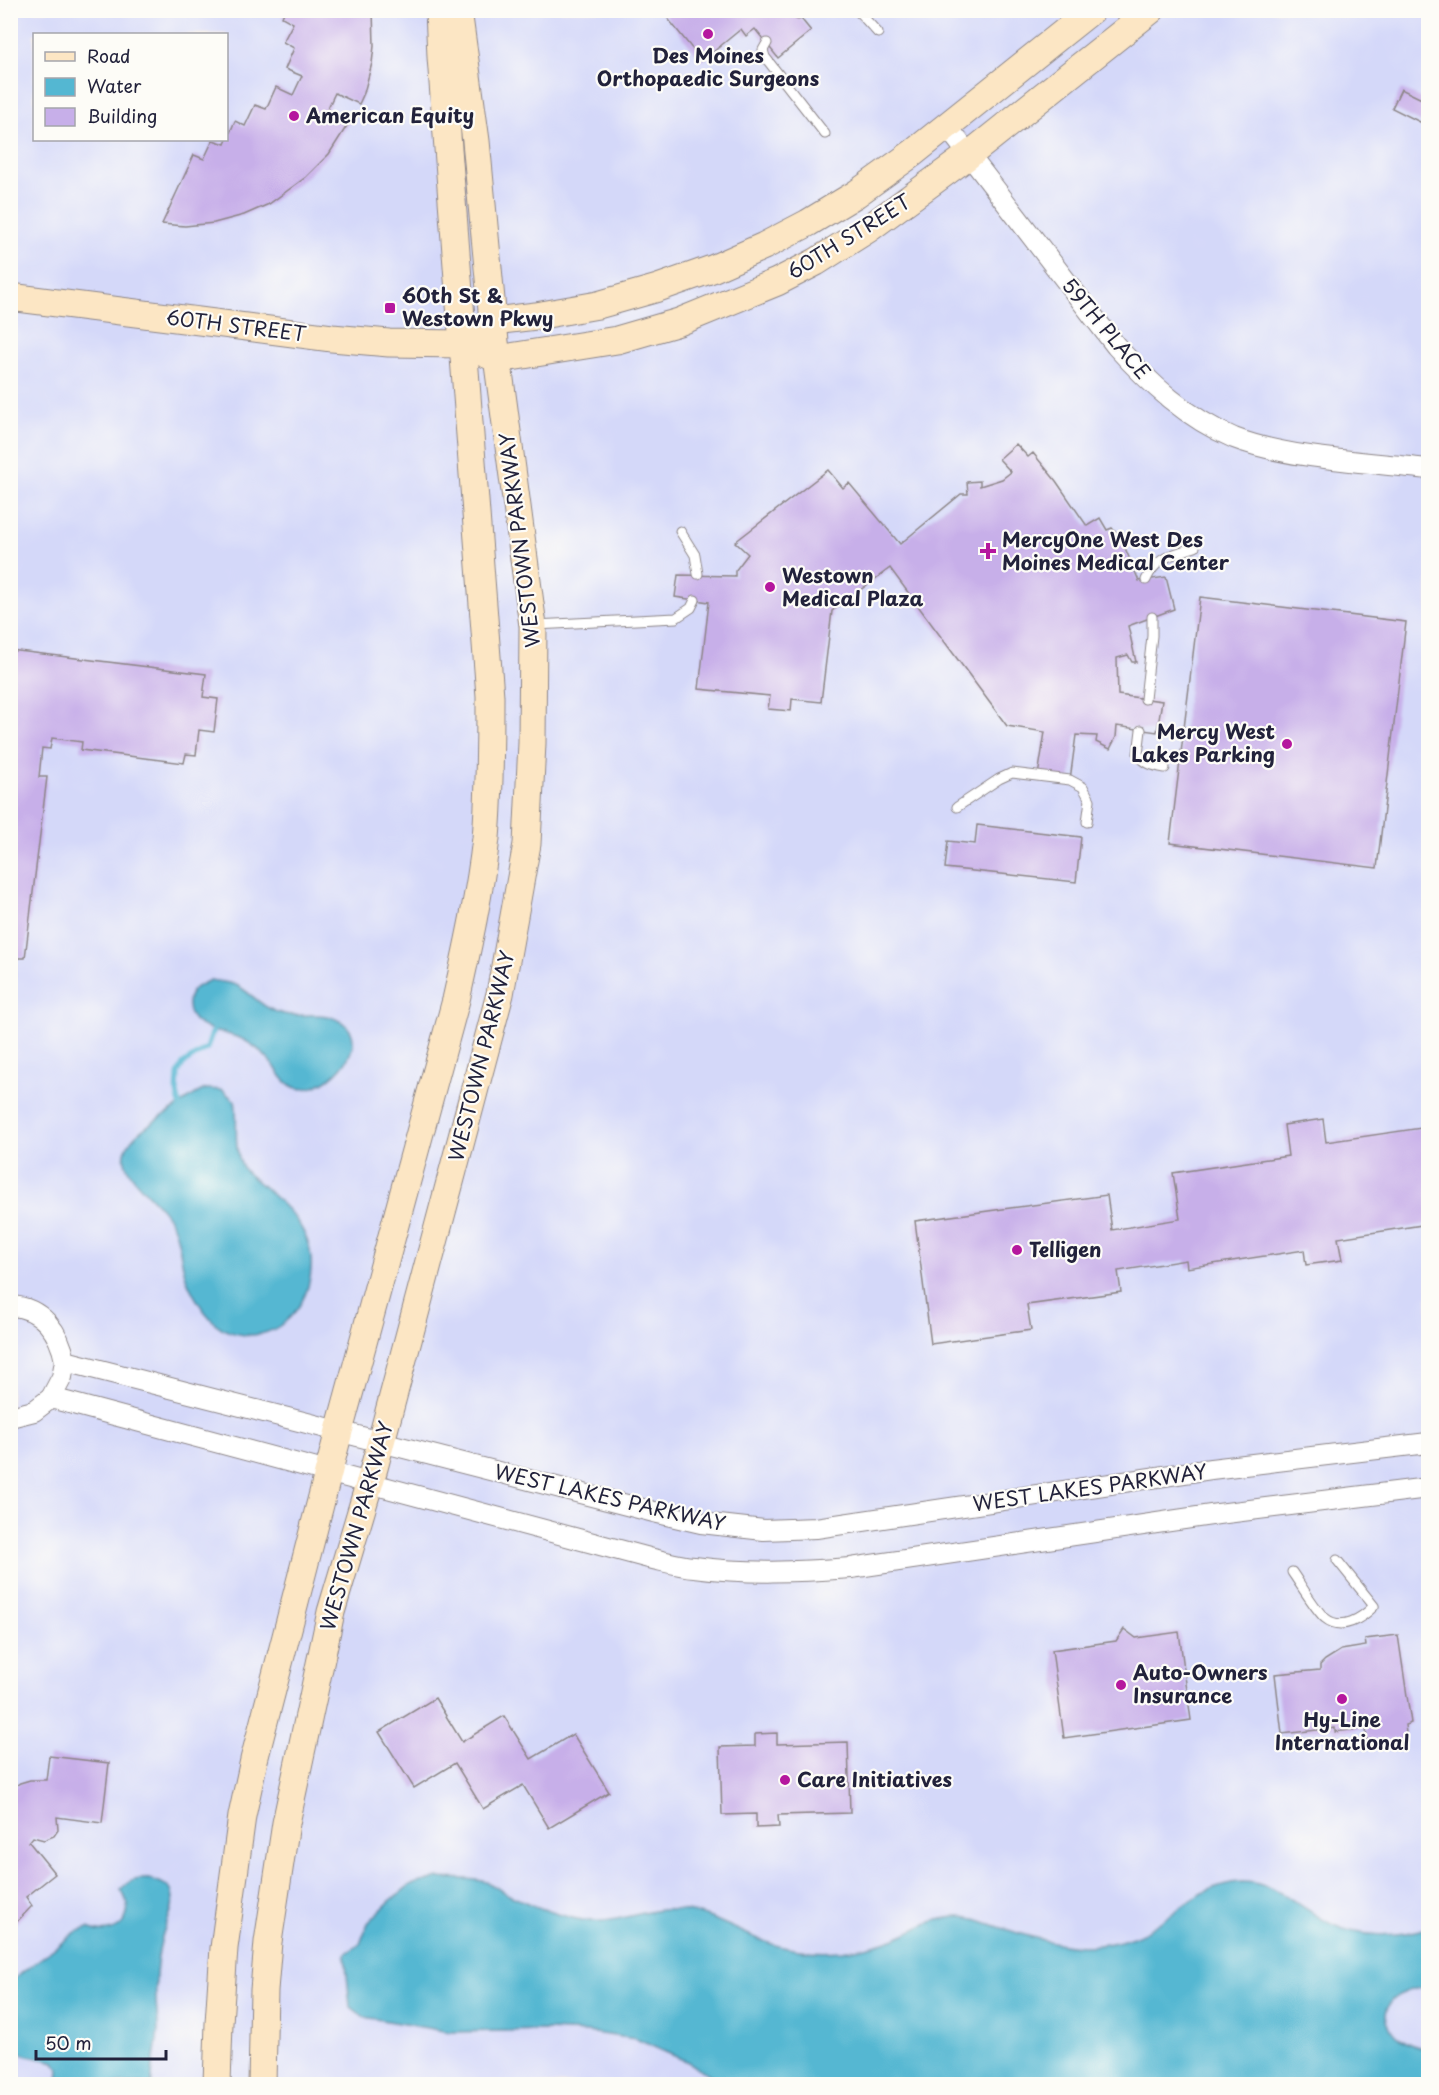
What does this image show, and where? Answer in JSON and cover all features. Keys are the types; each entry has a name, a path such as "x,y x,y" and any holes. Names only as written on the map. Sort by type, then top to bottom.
{"street":[{"name":"WESTOWN PARKWAY","path":"217,2085 224,1948 242,1816 254,1760 339,1431 456,1000 471,933 486,838 490,696 439,10"},
{"name":"WESTOWN PARKWAY","path":"262,2085 264,1990 286,1823 331,1612 370,1483 500,994 527,844 531,754 532,626 498,359 476,141 458,10"},
{"name":"60TH STREET","path":"463,344 494,321 536,316 598,304 658,288 732,260 808,223 856,194 913,153 1092,10"},
{"name":"60TH STREET","path":"10,297 332,338 389,343 463,344 498,359 617,340 679,322 777,282 816,262 868,229 969,155 1151,10"},
{"name":"59TH PLACE","path":"946,125 1116,346 1143,376 1171,401 1203,422 1234,438 1253,444 1303,454 1428,469"},
{"path":"10,1306 30,1310 43,1318 54,1330 62,1345 64,1361 62,1377 51,1398 34,1412 10,1417"},
{"name":"WEST LAKES PARKWAY","path":"64,1361 658,1513 701,1523 764,1530 816,1528 1211,1469 1428,1443"},
{"path":"51,1398 649,1558 692,1567 744,1572 795,1572 851,1568 1218,1514 1428,1488"}],"lane":[{"path":"857,10 878,33"},
{"path":"767,43 763,50 765,57 825,134"},
{"path":"680,531 695,555 698,574"},
{"path":"1146,580 1151,568 1159,560 1195,547"},
{"path":"532,626 676,618 691,609 695,600"},
{"path":"1145,699 1152,617"},
{"path":"1141,730 1138,754 1152,765 1165,768"},
{"path":"957,807 999,778 1012,773 1070,780 1083,787 1090,800 1088,822"},
{"path":"1292,1572 1325,1618 1337,1623 1351,1623 1364,1616 1374,1606 1337,1560"}],"shaded area":[{"path":"11,11 1428,11 1428,2084 11,2084"}],"water":[{"path":"211,980 238,986 280,1013 326,1016 343,1023 351,1033 353,1044 349,1056 341,1068 318,1085 305,1089 294,1087 253,1045 209,1029 194,1020 189,1013 188,999 198,986"},
{"path":"206,1089 222,1090 235,1101 237,1144 243,1168 293,1216 309,1247 311,1274 302,1301 285,1322 260,1334 245,1335 229,1332 222,1329 206,1314 187,1281 173,1226 168,1217 136,1181 126,1165 127,1147 133,1138 150,1124"},
{"path":"439,1878 486,1882 535,1906 583,1920 607,1921 652,1911 676,1910 714,1919 775,1945 825,1952 874,1945 931,1922 957,1917 975,1919 1022,1934 1075,1946 1117,1942 1149,1929 1186,1903 1212,1889 1226,1884 1254,1883 1277,1891 1342,1929 1379,1935 1428,1928 1428,1986 1397,1996 1390,2003 1386,2016 1391,2030 1396,2035 1408,2043 1428,2049 1428,2084 1045,2084 1009,2079 973,2084 721,2084 688,2062 636,2039 587,2032 547,2030 450,2032 364,2017 350,2006 345,1954 360,1944 368,1923 390,1901 410,1885"},
{"path":"149,1879 168,1887 173,1898 160,1944 157,1967 158,2029 152,2084 58,2084 59,2069 55,2062 25,2055 11,2048 11,1981 76,1932 88,1928 98,1931 116,1929 122,1924 128,1909 121,1890 130,1882"}],"building":[{"name":"American Equity","path":"285,10 373,10 372,63 359,104 335,93 327,110 350,121 329,154 306,177 269,204 244,215 214,223 185,226 162,224 194,155 204,159 213,141 225,144 235,121 245,126 255,105 266,109 276,87 293,95 302,76 285,69 294,48 283,42 293,23 282,17"},
{"name":"Des Moines Orthopaedic Surgeons","path":"661,10 794,10 811,31 778,58 755,29 746,36 741,29 702,61"},
{"path":"1401,89 1428,102 1428,126 1392,108"},
{"path":"1016,444 1028,457 1033,453 1056,481 1087,526 1100,518 1107,530 1112,528 1122,541 1139,581 1166,577 1174,609 1128,626 1136,662 1132,662 1128,655 1117,658 1118,695 1162,701 1157,732 1117,726 1116,737 1110,749 1096,742 1097,736 1076,735 1070,780 1038,776 1045,732 1007,726 890,568 832,611 821,702 792,699 791,711 768,709 770,696 699,689 709,602 675,597 678,575 735,576 735,571 748,554 735,542 828,470 843,488 849,483 900,544 961,494 968,494 967,482 980,481 980,486 1002,479 1011,472 999,459"},
{"name":"Mercy West Lakes Parking","path":"1200,597 1406,622 1377,868 1170,843"},
{"path":"10,650 206,674 203,697 218,699 214,732 199,730 196,755 186,754 184,763 81,750 82,742 52,738 50,749 42,748 39,777 47,777 25,958 17,958 15,977 10,976"},
{"path":"977,825 1081,837 1076,882 945,868 948,841 975,844"},
{"path":"1323,1119 1326,1142 1428,1127 1428,1224 1338,1238 1342,1260 1306,1265 1304,1250 1187,1268 1186,1260 1118,1271 1121,1292 1027,1305 1031,1330 931,1344 915,1221 1107,1195 1112,1230 1180,1219 1173,1173 1288,1156 1284,1125"},
{"name":"Auto-Owners Insurance","path":"1124,1629 1136,1638 1179,1632 1191,1720 1064,1738 1052,1650 1116,1641"},
{"name":"Hy-Line International","path":"1398,1635 1411,1723 1405,1725 1406,1733 1402,1740 1397,1741 1397,1738 1367,1741 1366,1728 1335,1732 1335,1728 1282,1734 1275,1674 1320,1670 1320,1665 1325,1660 1341,1650 1366,1646 1365,1639"},
{"path":"435,1698 462,1742 504,1716 531,1759 573,1734 609,1792 549,1828 523,1785 483,1809 455,1763 414,1788 379,1732"},
{"name":"Care Initiatives","path":"777,1733 777,1744 848,1742 850,1813 778,1815 779,1827 756,1828 756,1814 722,1815 720,1747 755,1746 755,1734"},
{"path":"49,1756 109,1763 102,1823 57,1817 58,1830 54,1836 44,1840 33,1837 29,1842 55,1874 26,1897 32,1906 10,1929 10,1790 30,1780 46,1780"}],"waterway":[{"path":"180,1105 177,1093 178,1074 183,1064 207,1048 213,1030"}],"place":[{"name":"Des Moines Orthopaedic Surgeons","path":"708,34"},
{"name":"American Equity","path":"294,116"},
{"name":"60th St & Westown Pkwy","path":"390,308"},
{"name":"MercyOne West Des Moines Medical Center","path":"988,551"},
{"name":"Westown Medical Plaza","path":"770,587"},
{"name":"Mercy West Lakes Parking","path":"1287,744"},
{"name":"Telligen","path":"1017,1250"},
{"name":"Auto-Owners Insurance","path":"1121,1685"},
{"name":"Hy-Line International","path":"1342,1699"},
{"name":"Care Initiatives","path":"785,1780"}]}
